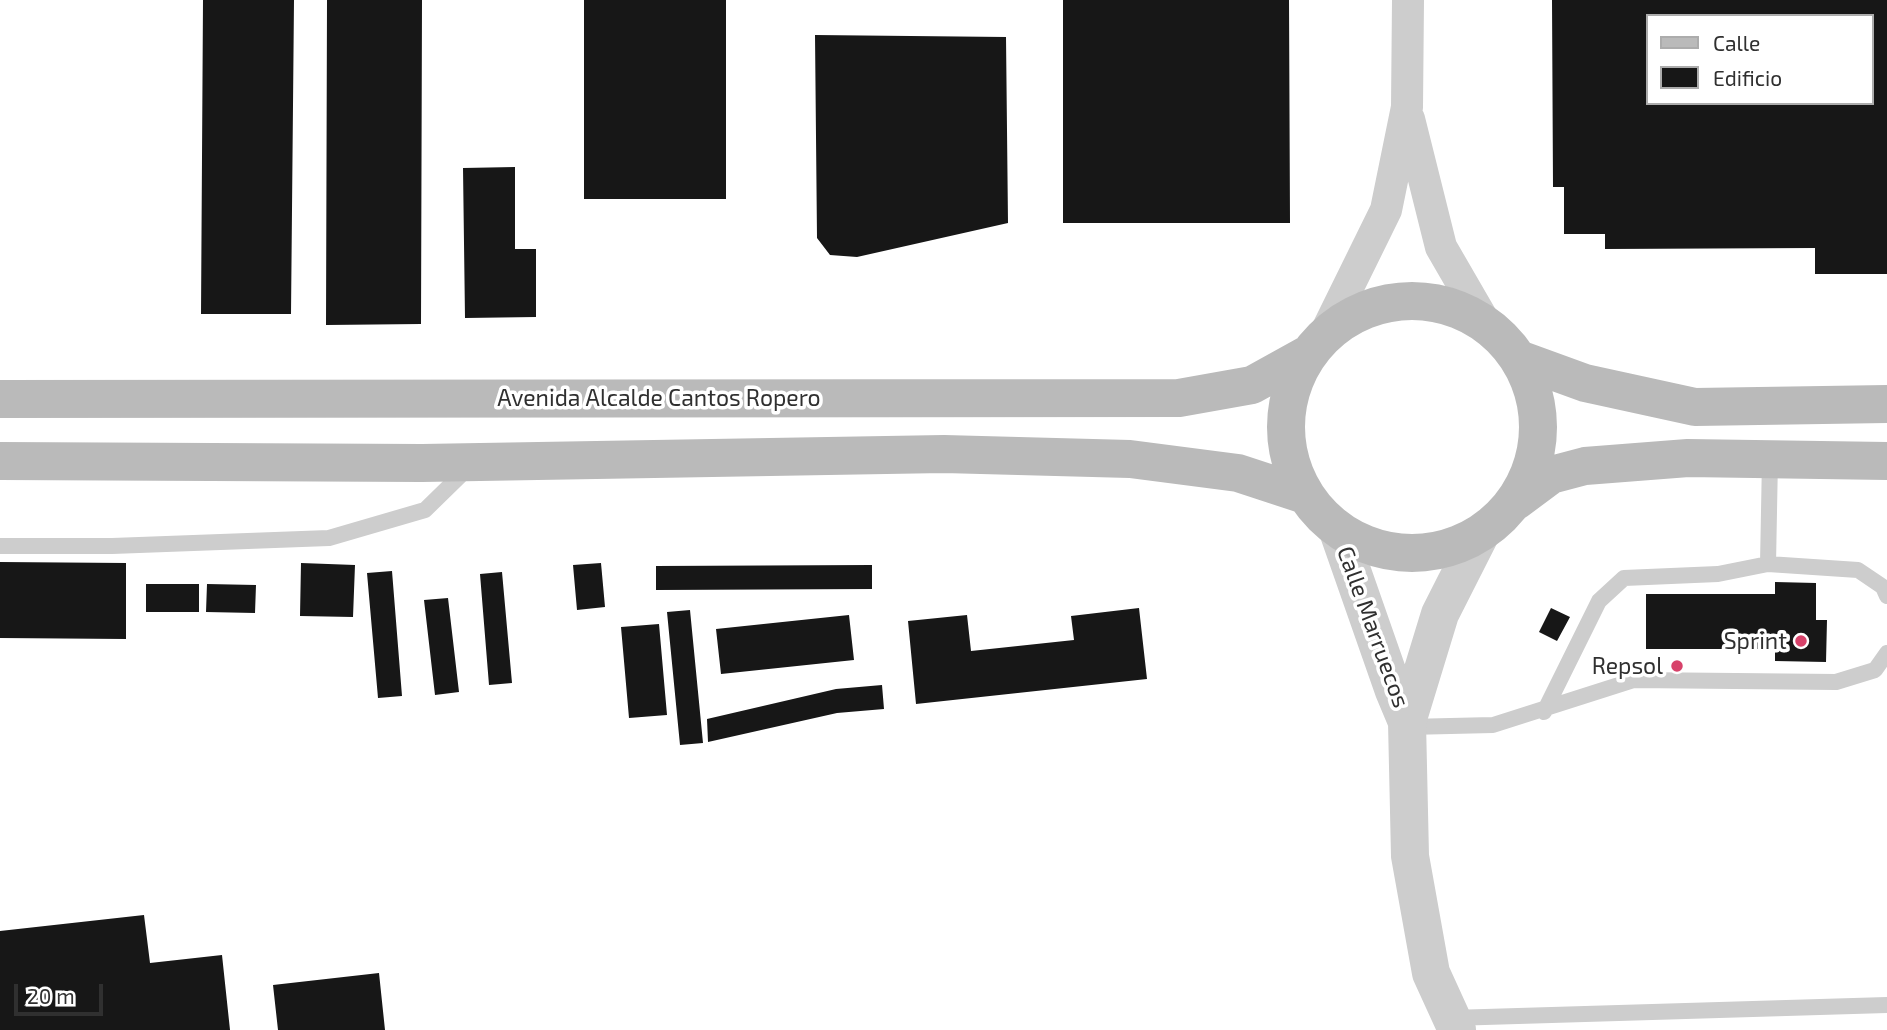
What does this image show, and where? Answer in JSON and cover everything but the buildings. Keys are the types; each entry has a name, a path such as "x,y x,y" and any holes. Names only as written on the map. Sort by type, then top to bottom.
{"main road":[{"name":"Avenida Alcalde Cantos Ropero","path":"0,399 1179,398 1252,385 1316,344 1361,310 1403,300 1446,304 1485,323"},
{"path":"1485,323 1519,359 1534,393 1539,430 1532,467 1516,501"},
{"path":"1316,344 1292,387 1285,424 1289,461 1305,495 1319,515 1338,531 1371,548 1408,554 1445,550 1479,535 1516,501 1551,475 1585,466 1688,458 1887,461"},
{"path":"1519,359 1585,383 1695,407 1887,404"},
{"path":"0,461 473,462 944,454 1130,459 1238,473 1305,495"}],"street":[{"path":"1316,344 1386,210 1407,107 1408,0"},
{"path":"1407,107 1441,247 1485,323"},
{"name":"Calle Marruecos","path":"1338,531 1408,724"},
{"name":"Calle Marruecos","path":"1454,1024 1431,973 1410,856 1408,724 1440,614 1479,535"}],"lane":[{"path":"1768,564 1770,459"},
{"path":"0,546 111,546 329,538 425,510 473,462"},
{"path":"1544,712 1598,601 1624,578 1718,574 1768,564 1858,570 1883,587 1887,596"},
{"path":"1408,724 1493,725 1544,712 1634,681 1836,682 1875,670 1887,653"},
{"path":"1454,1024 1887,1005"}],"place":[{"name":"Sprint","path":"1801,641"},
{"name":"Repsol","path":"1677,666"}]}
